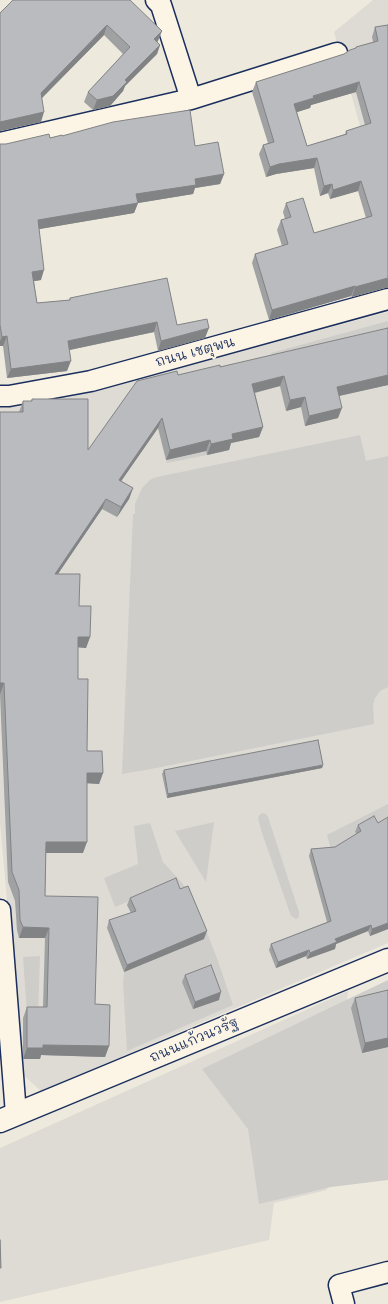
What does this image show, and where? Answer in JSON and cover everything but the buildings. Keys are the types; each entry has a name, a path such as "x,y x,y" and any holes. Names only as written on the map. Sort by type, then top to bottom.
{"street":[{"path":"156,0 161,5 191,98"},
{"path":"0,143 191,98 337,54"},
{"name":"ถนน เชตุพน","path":"0,396 9,396 90,381 388,299"},
{"path":"0,910 8,1118"},
{"name":"ถนนแก้วนวรัฐ","path":"8,1118 388,960"},
{"path":"344,1304 339,1285 388,1272"}],"shaded area":[{"path":"373,0 388,0 388,227 334,32"},
{"path":"388,312 388,943 41,1091 23,1075 0,823 0,408 44,404"},
{"path":"388,321 388,337 275,364 271,353"},
{"path":"360,435 366,461 388,456 388,687 380,691 375,698 373,705 374,724 122,774 133,514 135,514 135,504 142,488 151,479 157,477"},
{"path":"206,451 207,455 167,463 166,460"},
{"path":"388,804 388,892 350,916 327,835"},
{"path":"264,813 268,817 299,912 299,917 296,919 291,916 261,830 258,818 260,814"},
{"path":"214,822 206,882 175,831"},
{"path":"150,823 163,862 192,894 233,1005 127,1051 123,983 124,972 151,961 167,886 115,907 104,878 138,864 134,826"},
{"path":"40,956 38,1013 27,1014 23,957"},
{"path":"388,980 388,1180 331,1187 259,1204 248,1129 202,1069"},
{"path":"348,991 327,1190 274,1203 269,1240 0,1302 0,1148"}]}
